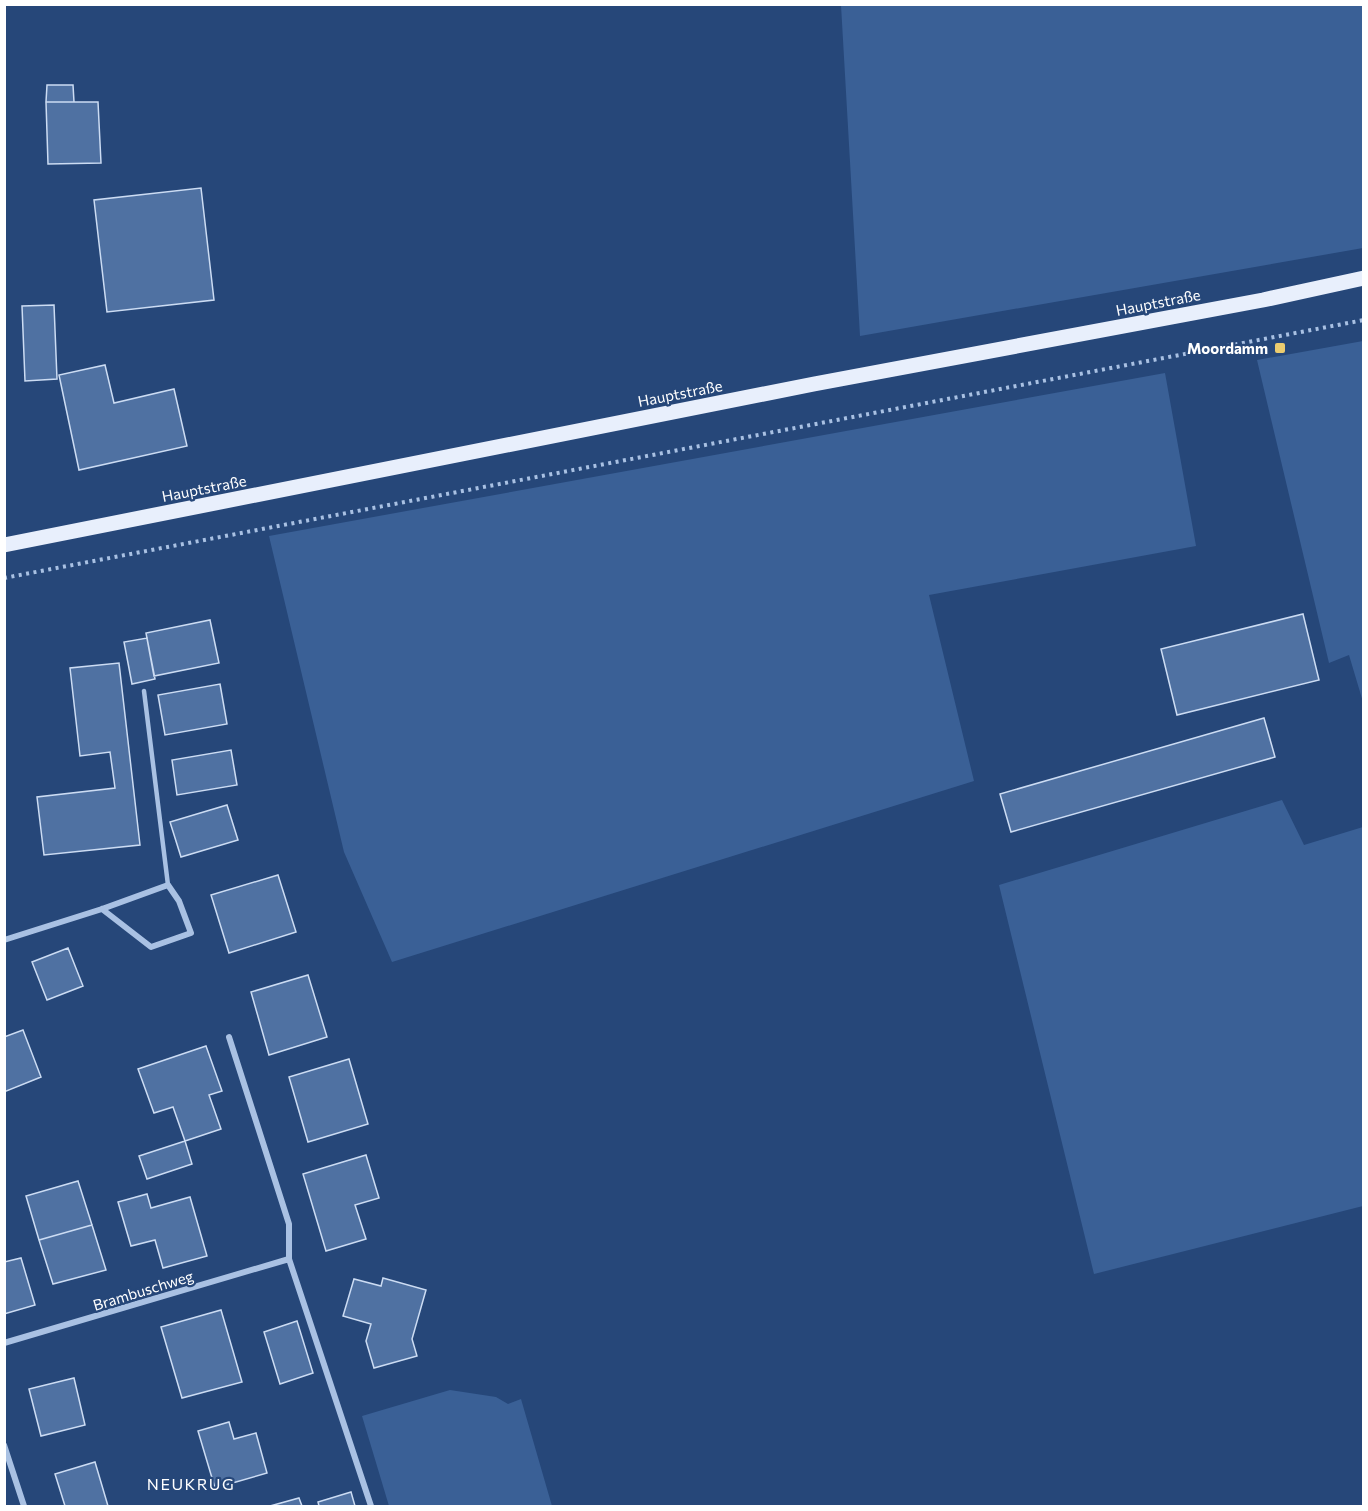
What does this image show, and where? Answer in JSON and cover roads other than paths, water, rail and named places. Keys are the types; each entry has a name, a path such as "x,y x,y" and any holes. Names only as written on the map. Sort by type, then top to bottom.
{"main road":[{"name":"Hauptstraße","path":"4,545 802,387 1263,300 1364,278"}],"street":[{"path":"5,938 102,909 168,885 179,901 191,933 151,947 102,909"},
{"path":"229,1037 289,1224 289,1259 371,1506"},
{"name":"Brambuschweg","path":"4,1343 289,1259"},
{"path":"4,1445 24,1506"}],"lane":[{"path":"144,691 168,885"}],"place":[{"name":"Moordamm","path":"1280,348"}],"district":[{"name":"NEUKRUG","path":"191,1483"}]}
